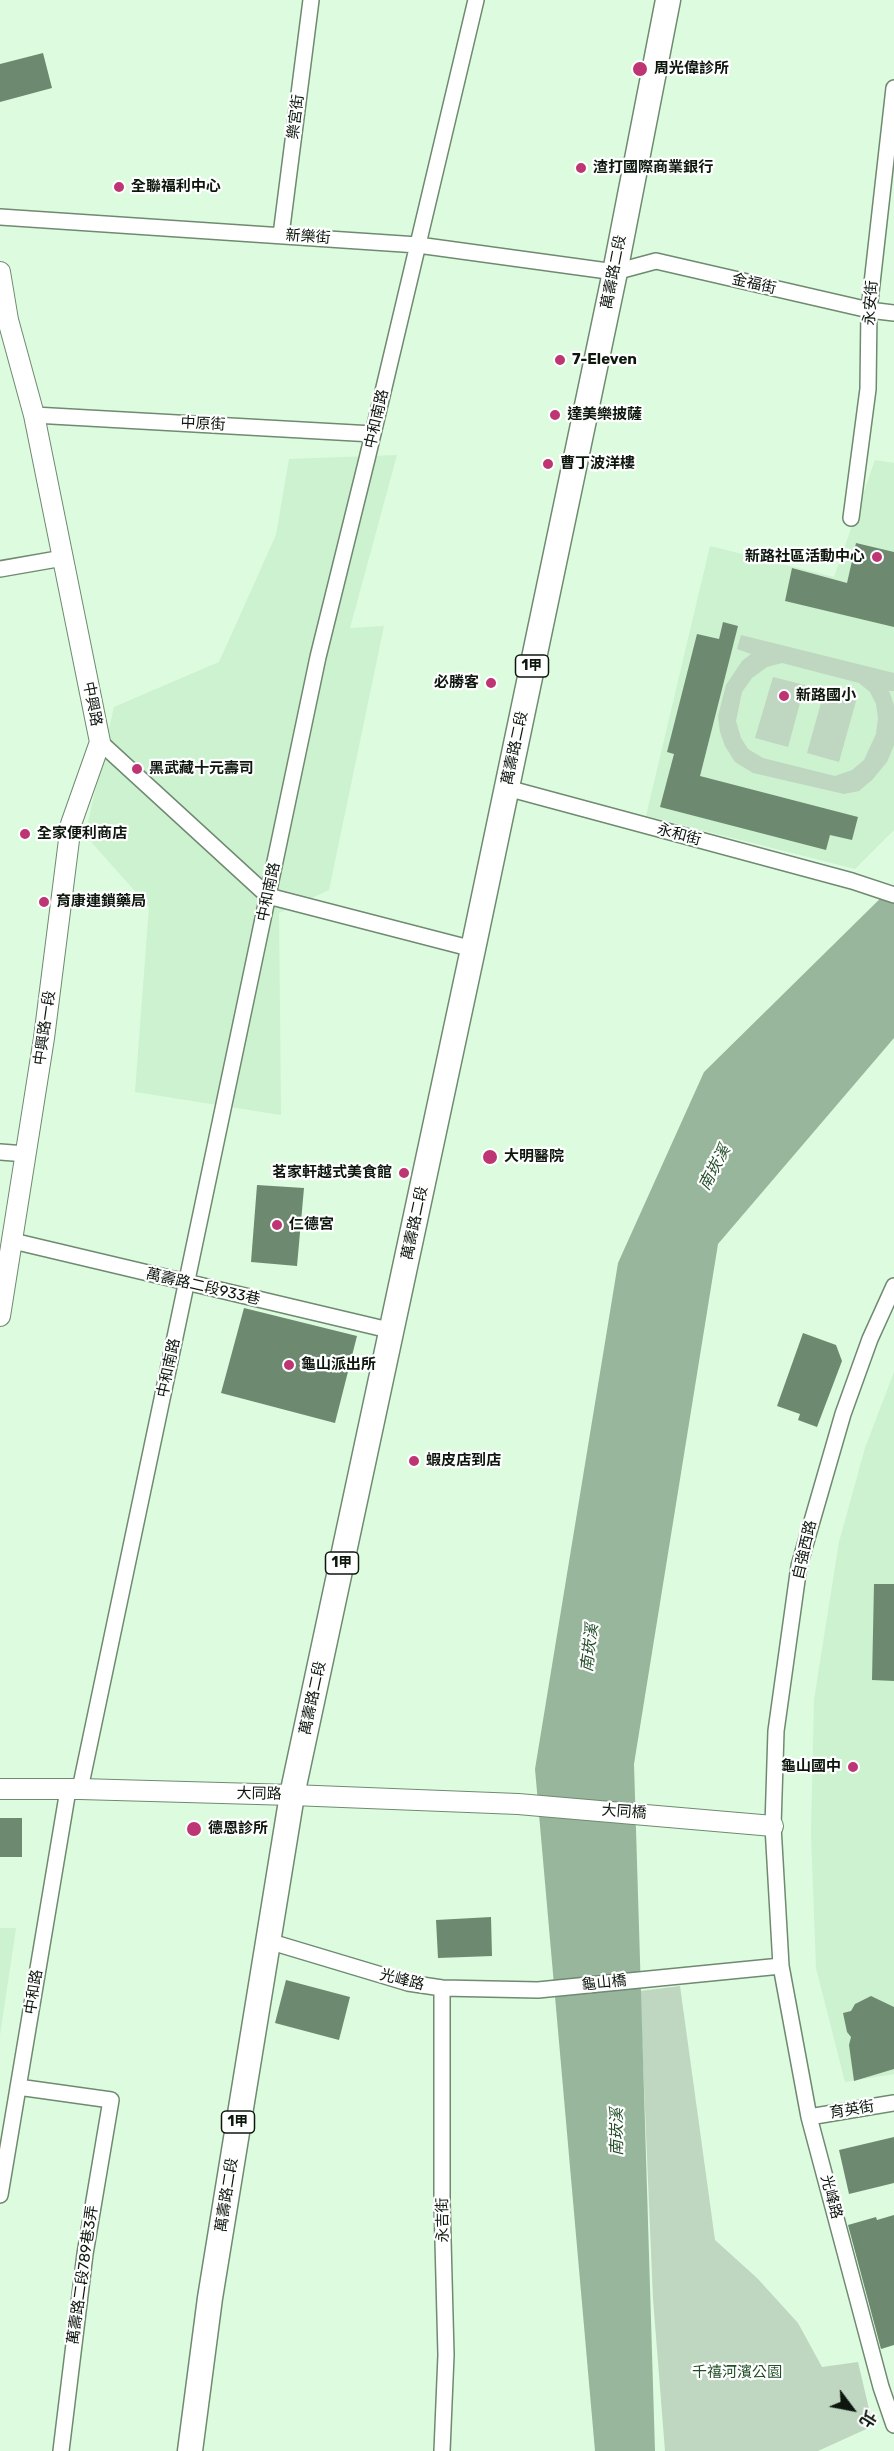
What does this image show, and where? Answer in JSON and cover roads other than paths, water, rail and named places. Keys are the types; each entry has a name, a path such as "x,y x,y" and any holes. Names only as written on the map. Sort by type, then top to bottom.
{"main road":[{"name":"萬壽路二段","path":"190,2451 210,2298 292,1795 507,789 615,272 668,0"}],"street":[{"name":"樂宮街","path":"281,235 311,0"},
{"name":"中和南路","path":"74,1789 187,1283 318,657 476,0"},
{"name":"永安街","path":"851,518 868,389 869,310 894,88"},
{"name":"新樂街","path":"0,218 418,245 615,272"},
{"name":"金福街","path":"615,272 656,261 869,310 894,313"},
{"name":"中興路","path":"0,272 4,321 34,415 100,742 268,896 473,949"},
{"name":"中原街","path":"34,415 373,434"},
{"path":"0,569 63,558"},
{"name":"中興路一段","path":"0,1316 44,1038 71,824 100,742"},
{"name":"永和街","path":"507,789 852,881 894,895"},
{"path":"0,1152 26,1154"},
{"name":"萬壽路二段933巷","path":"13,1241 393,1331"},
{"name":"自強西路","path":"773,1826 776,1731 799,1566 843,1414 870,1339 894,1286"},
{"name":"大同路","path":"0,1790 74,1789 518,1804"},
{"name":"中和路","path":"0,2195 74,1789"},
{"name":"大同橋","path":"518,1804 773,1826"},
{"name":"光峰路","path":"773,1826 781,1966 809,2117 881,2387 894,2425"},
{"name":"光峰路","path":"268,1941 408,1983 442,1988 540,1989"},
{"name":"龜山橋","path":"540,1989 781,1966"},
{"name":"永吉街","path":"442,1988 442,2202 446,2355 442,2451"},
{"name":"萬壽路二段789巷3弄","path":"18,2087 111,2100 85,2254 61,2451"},
{"name":"育英街","path":"809,2117 894,2103"}],"water":[{"name":"南崁溪","path":"894,885 894,1038 718,1244 634,1764 655,2451 595,2451 535,1769 618,1263 704,1072"}],"place":[{"name":"周光偉診所","path":"640,69"},
{"name":"渣打國際商業銀行","path":"581,168"},
{"name":"全聯福利中心","path":"119,187"},
{"name":"7-Eleven","path":"560,360"},
{"name":"達美樂披薩","path":"555,415"},
{"name":"曹丁波洋樓","path":"548,464"},
{"name":"新路社區活動中心","path":"877,557"},
{"name":"必勝客","path":"491,683"},
{"name":"新路國小","path":"784,696"},
{"name":"黑武藏十元壽司","path":"137,769"},
{"name":"全家便利商店","path":"25,834"},
{"name":"育康連鎖藥局","path":"44,902"},
{"name":"大明醫院","path":"490,1157"},
{"name":"茗家軒越式美食館","path":"404,1173"},
{"name":"仁德宮","path":"277,1225"},
{"name":"龜山派出所","path":"289,1365"},
{"name":"蝦皮店到店","path":"414,1461"},
{"name":"龜山國中","path":"853,1767"},
{"name":"德恩診所","path":"194,1829"}],"park label":[{"name":"千禧河濱公園","path":"737,2373"}]}
